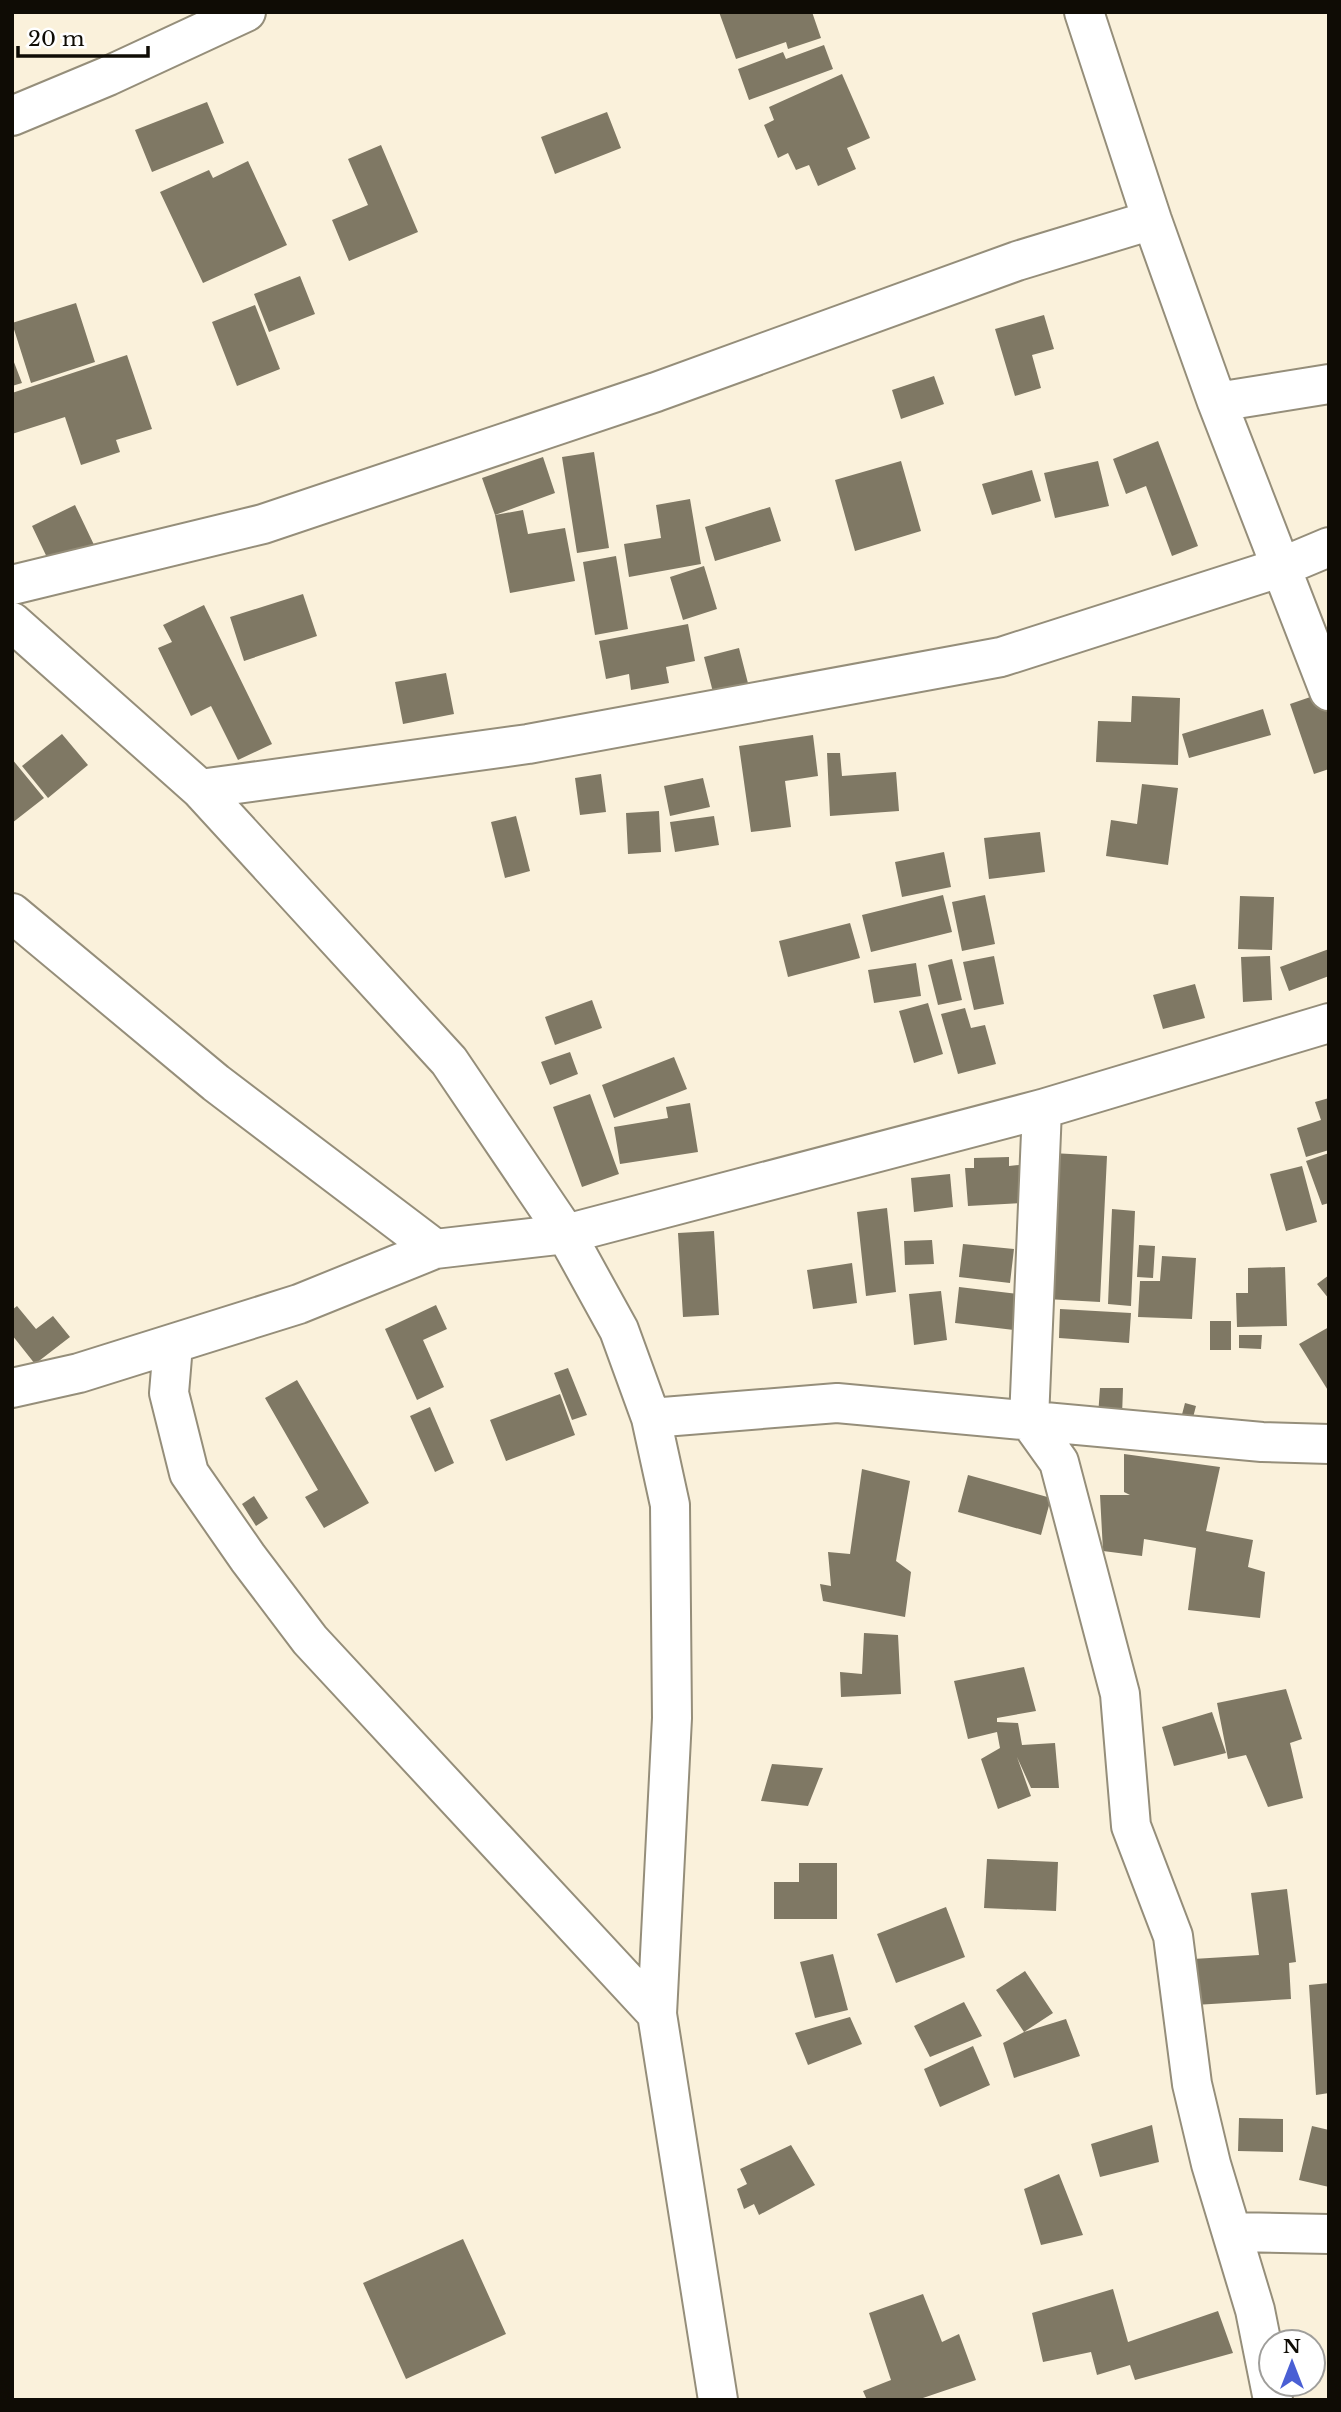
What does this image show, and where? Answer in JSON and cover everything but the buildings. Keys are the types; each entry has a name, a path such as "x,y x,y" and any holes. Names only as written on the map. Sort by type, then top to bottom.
{"street":[{"path":"12,116 108,76 246,12"},
{"path":"1084,12 1152,219 1217,402 1279,568 1329,691"},
{"path":"12,585 263,524 656,392 1017,261 1152,219"},
{"path":"1217,402 1329,384"},
{"path":"200,789 528,744 1001,657 1279,568 1329,547"},
{"path":"12,622 200,789 449,1062 566,1234 619,1330 651,1418 671,1519 672,1718 657,2014 718,2400"},
{"path":"12,913 216,1083 435,1249"},
{"path":"12,1388 79,1373 299,1304 435,1249 566,1234 1042,1109 1329,1023"},
{"path":"1042,1109 1029,1420 1059,1462 1116,1681 1131,1826 1173,1936 1192,2084 1255,2310 1273,2400"},
{"path":"173,1345 169,1393 189,1473 248,1558 310,1640 657,2014"},
{"path":"651,1418 837,1403 1262,1441 1329,1444"},
{"path":"1232,2232 1329,2234"}]}
